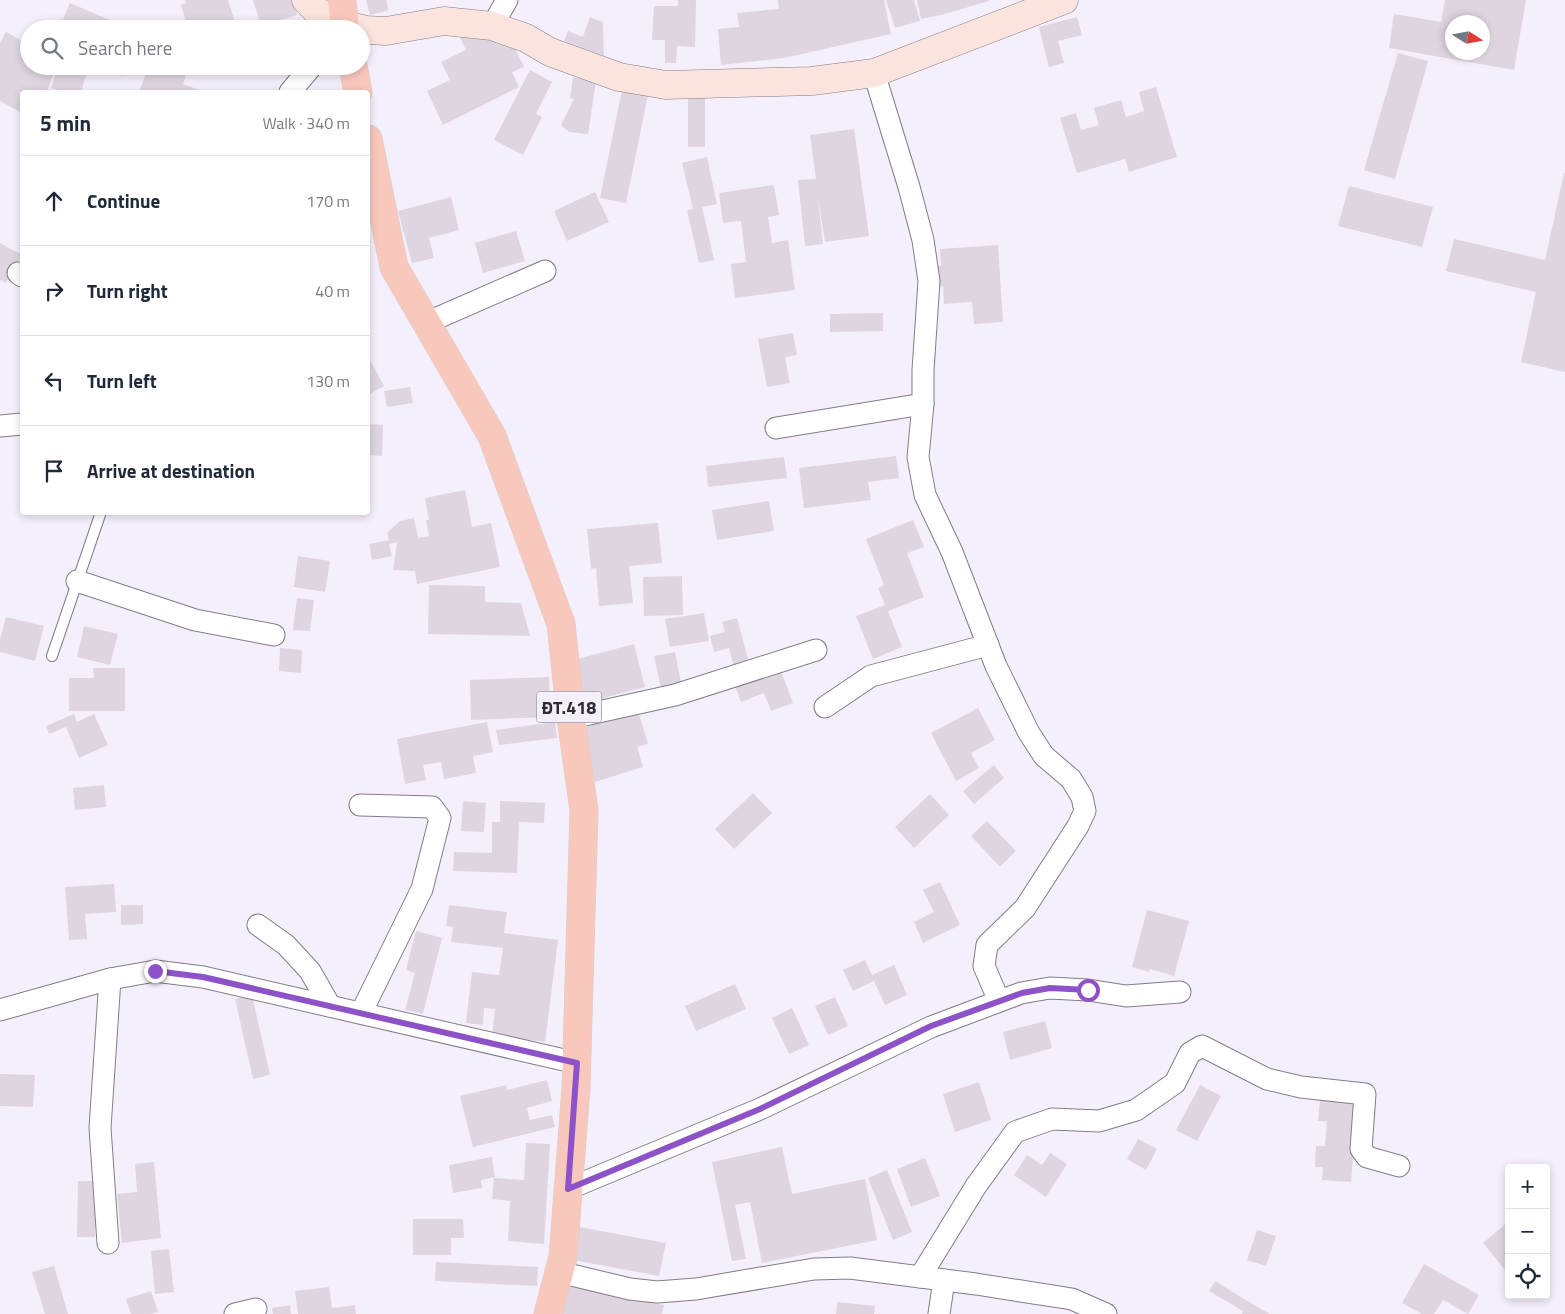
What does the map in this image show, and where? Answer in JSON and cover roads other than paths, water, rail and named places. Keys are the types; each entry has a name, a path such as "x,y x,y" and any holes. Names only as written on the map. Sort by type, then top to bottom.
{"main road":[{"path":"355,75 358,90"},
{"name":"ĐT.418","path":"370,149 394,267 492,436 561,624 570,718 584,810 577,1063 563,1257 548,1314"}],"street":[{"path":"306,0 318,12 343,20"},
{"path":"492,26 507,0"},
{"path":"370,30 386,31 444,21 492,26 526,38 550,52 619,77 666,85 812,81 874,73 1064,0"},
{"path":"874,73 909,187 923,240 929,281 923,370 923,404 918,457 925,495 952,552 996,666 1029,733 1044,756 1071,779 1082,797 1085,811 1078,826 1025,908 987,945 984,966 999,1001"},
{"path":"292,90 304,75"},
{"path":"426,323 545,271"},
{"path":"776,428 923,404"},
{"path":"0,426 20,424"},
{"path":"77,581 195,620 274,635"},
{"path":"826,708 871,676 988,645"},
{"path":"570,718 675,695 816,650"},
{"path":"360,805 432,807 440,818 422,889 361,1013"},
{"path":"258,925 286,945 310,971 330,1006"},
{"path":"0,1010 110,979 155,971 203,977 577,1063"},
{"path":"108,1243 100,1128 110,979"},
{"path":"568,1189 760,1109 931,1026 1022,993 1050,988 1088,990 1126,996 1180,992"},
{"path":"920,1277 976,1186 1016,1132 1052,1119 1099,1121 1136,1110 1175,1083 1190,1053 1202,1046 1267,1078 1301,1087 1365,1094 1361,1149 1367,1158 1398,1166"},
{"path":"559,1272 630,1289 656,1292 696,1289 814,1269 850,1268 1072,1299 1106,1314"},
{"path":"939,1314 944,1280"},
{"path":"235,1314 256,1309"}],"lane":[{"path":"52,656 100,515"}]}
